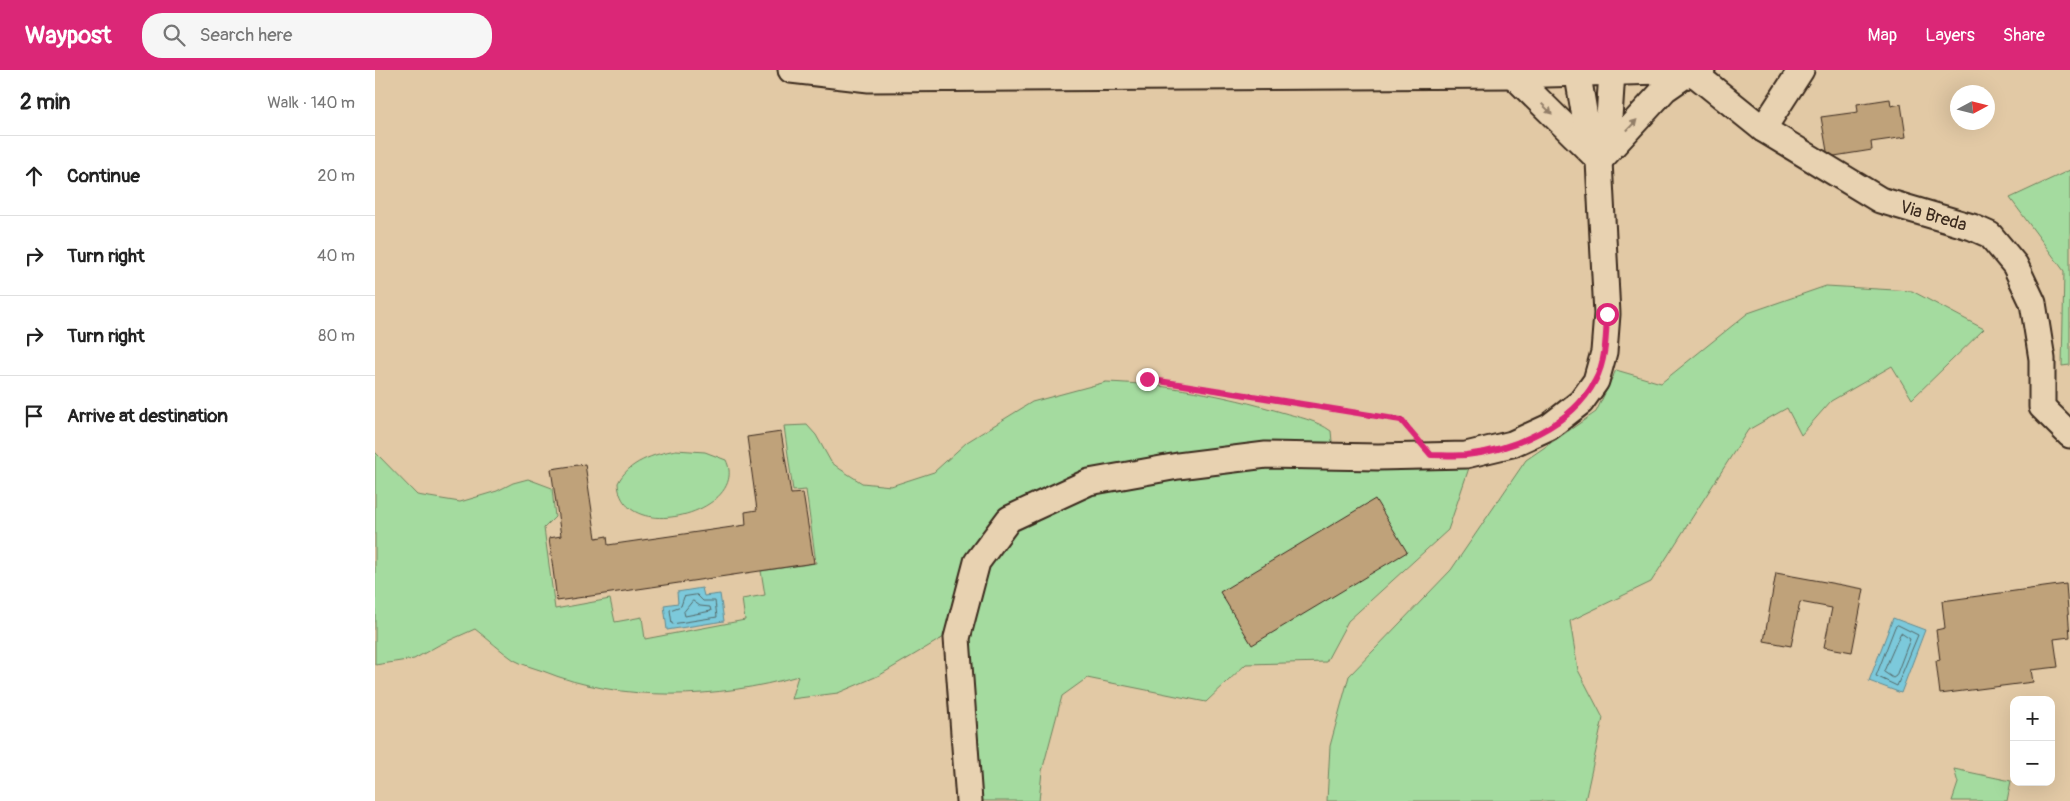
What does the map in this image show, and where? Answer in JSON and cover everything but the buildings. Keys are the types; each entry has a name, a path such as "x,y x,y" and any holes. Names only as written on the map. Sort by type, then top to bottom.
{"street":[{"path":"791,70 869,75 1513,75 1577,71 1697,70"},
{"path":"1599,160 1665,89 1697,70"},
{"name":"Via Breda","path":"1697,70 1763,129 1881,200 1972,227 1990,235 2015,266 2033,303 2042,359 2042,407 2070,435"},
{"path":"1763,129 1801,70"},
{"path":"969,801 957,638 977,562 1009,519 1089,482 1178,466 1266,455 1378,457 1466,454 1512,444 1549,427 1581,402 1596,380 1604,352 1607,314 1599,160 1588,135 1577,71"},
{"path":"1599,160 1608,133 1613,72"},
{"path":"1513,75 1599,160"}],"path":[{"path":"1147,379 1401,420 1431,455"}],"green space":[{"path":"2070,170 2070,365 2062,366 2064,271 2010,198"},
{"path":"1826,286 1912,291 1984,329 1912,399 1892,366 1831,401 1801,435 1787,408 1748,430 1651,582 1570,621 1578,670 1603,718 1585,801 1327,801 1330,746 1349,676 1451,570 1526,460 1596,412 1616,370 1661,383 1748,313"},
{"path":"1106,382 1194,391 1238,400 1307,419 1331,431 1333,452 1246,451 1003,517 954,631 880,675 838,693 791,699 798,676 767,684 703,693 637,693 605,689 573,681 517,662 475,629 439,645 414,659 375,665 375,452 417,495 460,502 528,479 552,488 555,517 544,528 555,609 610,599 615,622 642,617 645,639 745,620 742,599 765,595 761,571 816,563 806,490 793,491 784,426 807,425 816,435 831,462 840,469 862,483 891,486 934,472 967,442 1032,402"},
{"path":"676,450 705,452 726,460 729,479 720,495 704,507 683,515 660,518 640,514 625,503 618,483 622,476 642,460"},
{"path":"1471,462 1448,530 1348,621 1326,662 1246,664 1206,702 1087,678 1062,696 1042,771 1039,801 975,801 966,631 987,566 1022,525 1098,489 1269,464"},
{"path":"1954,769 2010,781 2007,801 1952,801 1958,783"}],"water":[{"path":"702,588 704,596 720,594 724,621 667,630 664,605 678,603 677,592"},
{"path":"1893,618 1925,630 1901,693 1869,681"}],"route":[{"path":"1147,379 1401,420 1431,455 1466,454 1512,444 1549,427 1581,402 1596,380 1604,352 1607,314"}]}
